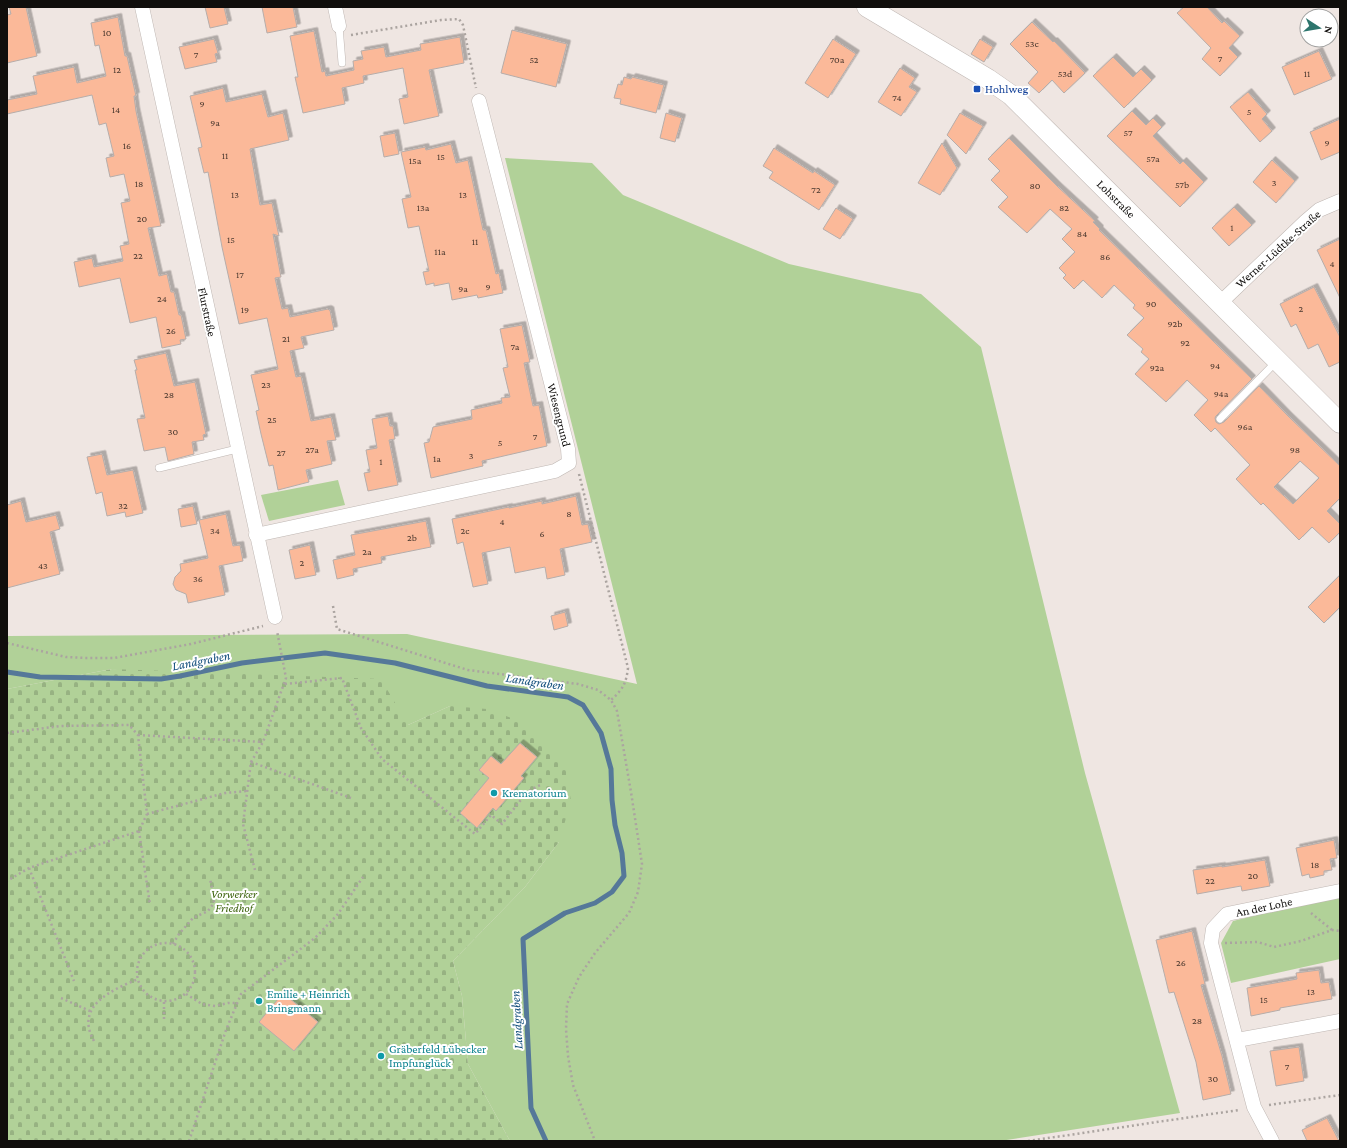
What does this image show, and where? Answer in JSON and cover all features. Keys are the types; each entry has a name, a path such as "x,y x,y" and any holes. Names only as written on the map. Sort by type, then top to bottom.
{"main road":[{"name":"Lohstraße","path":"867,7 988,79 1011,95 1340,423"}],"street":[{"name":"Flurstraße","path":"142,7 256,536 271,621"},
{"path":"335,7 339,26"},
{"name":"Wiesengrund","path":"256,536 555,471 570,463 568,449 479,101"},
{"name":"Werner-Lüdtke-Straße","path":"1220,303 1319,210 1340,202"},
{"name":"An der Lohe","path":"1211,943 1213,929 1227,914 1340,891"},
{"path":"1211,943 1254,1107 1272,1141"},
{"path":"1237,1040 1340,1021"}],"lane":[{"path":"339,26 342,64"},
{"path":"1220,420 1278,360"},
{"path":"159,468 237,449"}],"path":[{"path":"339,26 352,35 441,20 459,19 463,25 479,101"},
{"path":"570,463 578,471 628,668 626,679 621,691 611,700"},
{"path":"333,606 337,629 468,670 578,684 598,690 611,700 617,711 642,864 638,892 629,913 595,953 579,977 567,1004 566,1029 568,1056 573,1085 595,1141"},
{"path":"7,643 66,657 114,658 190,644 271,621"},
{"path":"255,870 243,824 246,791 251,762 262,742 285,684 286,678 279,640"},
{"path":"285,684 342,678 361,728 382,759 475,834 491,815 502,824 527,792 542,784"},
{"path":"7,733 61,726 129,725 138,735 147,814 140,831 150,906"},
{"path":"138,735 262,742"},
{"path":"251,762 351,798"},
{"path":"147,814 225,793 246,791"},
{"path":"7,881 29,868 140,831"},
{"path":"29,868 74,981"},
{"path":"190,1141 226,1030 241,994 320,933 338,914 363,877"},
{"path":"173,944 182,930 193,918 208,911 214,903 210,879"},
{"path":"1306,898 1309,911 1332,930"},
{"path":"1211,943 1258,942 1274,947 1301,941 1332,930 1340,931"},
{"path":"159,944 178,945 186,950 192,958 195,967 195,977 192,986 186,994 178,1000 164,1002 150,997 142,990 138,979 136,972 138,963 143,954 150,948 159,944"},
{"path":"94,1041 88,1024 90,1011 99,1000 114,989 138,979"},
{"path":"186,994 202,1004 215,1006 228,1002 237,1003"},
{"path":"61,998 90,1011"},
{"path":"164,1002 164,1019"},
{"path":"1028,1141 1340,1095"}],"green space":[{"path":"505,158 592,163 623,195 789,264 921,294 981,347 1085,773 1180,1113 1000,1141 510,1141 468,1064 462,996 453,961 525,887 559,842 450,706 408,725 112,669 7,689 7,636 407,634 637,684"},
{"path":"338,480 345,505 269,521 261,495"},
{"name":"Vorwerker Friedhof","path":"112,669 381,679 408,725 450,706 487,709 522,722 565,766 571,801 559,842 525,887 453,961 462,996 468,1064 510,1141 7,1141 7,689"},
{"path":"1340,897 1340,959 1231,983 1221,943 1233,921 1302,904"}],"building":[{"path":"9,7 26,7 37,56 7,63 7,15 11,14"},
{"path":"205,7 224,7 228,24 210,28"},
{"path":"262,7 293,7 297,27 267,33"},
{"path":"1184,7 1207,7 1222,23 1224,21 1240,36 1229,48 1238,57 1220,76 1202,59 1211,48 1177,13"},
{"path":"118,17 125,56 127,56 136,96 134,96 136,111 161,226 148,228 159,276 167,274 171,292 174,292 179,315 181,315 186,339 180,340 181,344 162,348 156,317 130,323 120,278 79,287 74,262 92,258 94,267 123,261 120,246 129,244 121,203 130,201 124,174 110,177 106,158 114,156 106,123 99,125 92,95 7,114 7,100 37,94 33,76 74,67 77,83 106,76 99,45 95,46 91,23"},
{"path":"1032,22 1053,42 1054,41 1085,73 1064,93 1052,80 1039,93 1028,83 1038,72 1010,44"},
{"path":"512,30 567,44 556,87 501,73"},
{"path":"314,31 322,72 325,71 326,76 354,70 353,61 363,59 361,51 384,47 386,57 421,50 420,44 460,37 464,63 429,70 439,116 404,124 399,99 408,97 403,68 363,76 364,83 342,88 345,104 303,113 295,77 298,77 290,36"},
{"path":"214,39 218,53 215,54 217,62 185,69 179,47"},
{"path":"833,39 856,54 828,98 805,83"},
{"path":"980,39 993,47 984,62 971,54"},
{"path":"1319,51 1332,79 1294,95 1282,67"},
{"path":"1113,57 1133,77 1141,69 1152,80 1124,108 1093,76"},
{"path":"900,68 915,78 909,87 917,92 901,116 878,102"},
{"path":"624,77 631,79 632,77 664,85 656,113 620,104 621,99 614,98 618,84 622,85"},
{"path":"223,88 226,102 262,94 268,117 283,113 289,140 250,149 260,205 272,203 279,236 273,234 281,277 275,278 282,309 288,308 290,317 328,309 330,310 334,330 301,337 304,348 290,351 296,377 301,376 311,421 331,417 336,440 327,441 332,464 306,470 309,482 278,490 273,465 269,466 261,434 256,411 259,410 251,375 278,369 267,318 239,324 222,247 208,172 204,173 198,148 202,147 190,96"},
{"path":"1248,92 1267,114 1262,119 1272,131 1260,142 1230,107"},
{"path":"1132,111 1146,125 1153,118 1162,127 1153,136 1180,164 1183,161 1204,182 1180,207 1107,136"},
{"path":"666,113 682,118 675,142 660,138"},
{"path":"960,113 983,126 966,154 947,135"},
{"path":"1340,119 1340,152 1321,160 1310,132"},
{"path":"395,133 399,154 384,157 380,136"},
{"path":"1009,138 1058,187 1095,221 1093,222 1100,229 1099,230 1252,379 1216,416 1216,422 1219,424 1224,422 1259,386 1340,466 1340,498 1327,511 1340,524 1340,532 1329,543 1312,527 1299,540 1263,503 1261,505 1236,479 1250,465 1215,428 1211,432 1194,415 1208,400 1187,380 1166,402 1135,374 1149,359 1141,352 1143,349 1127,335 1144,318 1133,308 1135,305 1114,285 1102,298 1083,280 1074,289 1063,278 1066,275 1059,268 1075,252 1062,239 1072,229 1050,209 1027,233 998,207 1008,197 991,180 1000,171 988,159","holes":["1300,461 1319,478 1293,504 1274,487"]},
{"path":"942,143 957,168 940,195 918,183"},
{"path":"451,144 456,163 468,160 483,230 486,230 496,274 499,273 503,293 478,298 477,295 452,300 449,283 434,286 434,283 426,285 423,272 429,271 419,226 408,228 402,199 411,197 401,152 425,147 426,150"},
{"path":"774,148 835,185 819,210 769,178 773,172 763,166"},
{"path":"1272,160 1295,181 1276,203 1253,182"},
{"path":"1234,207 1252,225 1229,246 1212,228"},
{"path":"836,208 853,219 840,239 823,229"},
{"path":"1340,239 1340,298 1317,250"},
{"path":"1314,287 1340,337 1340,362 1329,367 1318,344 1308,349 1296,324 1291,327 1280,304"},
{"path":"522,325 530,362 524,363 533,406 539,405 547,446 482,461 483,466 431,478 424,443 429,442 433,427 472,419 471,410 502,403 501,398 510,397 503,368 508,367 500,329"},
{"path":"166,353 174,386 195,382 206,434 203,435 204,440 192,442 194,454 168,461 165,447 144,451 137,419 145,418 134,360"},
{"path":"388,416 390,426 393,426 395,439 389,440 398,485 368,491 364,473 370,472 366,450 377,448 372,419"},
{"path":"102,454 107,475 133,470 143,513 126,517 125,512 107,516 102,492 96,494 87,457"},
{"path":"576,496 582,525 588,524 592,542 560,549 565,575 547,579 545,567 515,573 510,547 482,553 488,584 473,587 463,542 457,544 452,519 542,501 542,504"},
{"path":"21,501 26,522 56,515 60,529 50,532 60,574 7,588 7,505"},
{"path":"193,506 197,524 181,527 178,509"},
{"path":"226,514 233,546 240,545 243,561 219,566 225,595 188,603 186,594 176,590 173,584 175,577 181,571 180,564 208,558 199,520"},
{"path":"426,521 431,547 381,557 382,563 353,569 354,575 337,579 333,560 355,555 351,535"},
{"path":"310,545 316,575 295,579 289,550"},
{"path":"1340,575 1340,607 1324,623 1308,607"},
{"path":"565,612 568,626 554,630 551,616"},
{"name":"Krematorium","path":"520,743 537,757 521,776 524,778 496,811 493,808 477,828 460,813 489,778 479,770 491,756 501,764"},
{"path":"1334,840 1337,858 1330,859 1332,870 1324,871 1324,875 1310,878 1309,874 1302,876 1296,848"},
{"path":"1265,860 1270,886 1242,891 1241,886 1197,894 1193,870"},
{"path":"1192,931 1205,984 1201,985 1222,1056 1231,1094 1203,1100 1196,1062 1174,992 1169,993 1156,940"},
{"path":"1319,970 1321,983 1329,982 1332,999 1280,1008 1280,1010 1251,1016 1247,988 1297,979 1296,973"},
{"path":"283,993 318,1022 294,1051 259,1022"},
{"path":"1299,1047 1304,1081 1276,1086 1270,1051"},
{"path":"1327,1118 1339,1141 1307,1141 1302,1130"}],"waterway":[{"name":"Landgraben","path":"7,672 40,677 161,679 242,663 325,653 395,663 487,686 568,697 583,705 601,733 611,769 612,800 615,825 622,853 624,876 612,892 595,903 565,913 523,939 531,1108 546,1141"}],"place":[{"name":"Hohlweg","path":"977,89"},
{"name":"Krematorium","path":"494,793"},
{"name":"Emilie + Heinrich Bringmann","path":"259,1001"},
{"name":"Gräberfeld Lübecker Impfunglück","path":"381,1056"}]}
